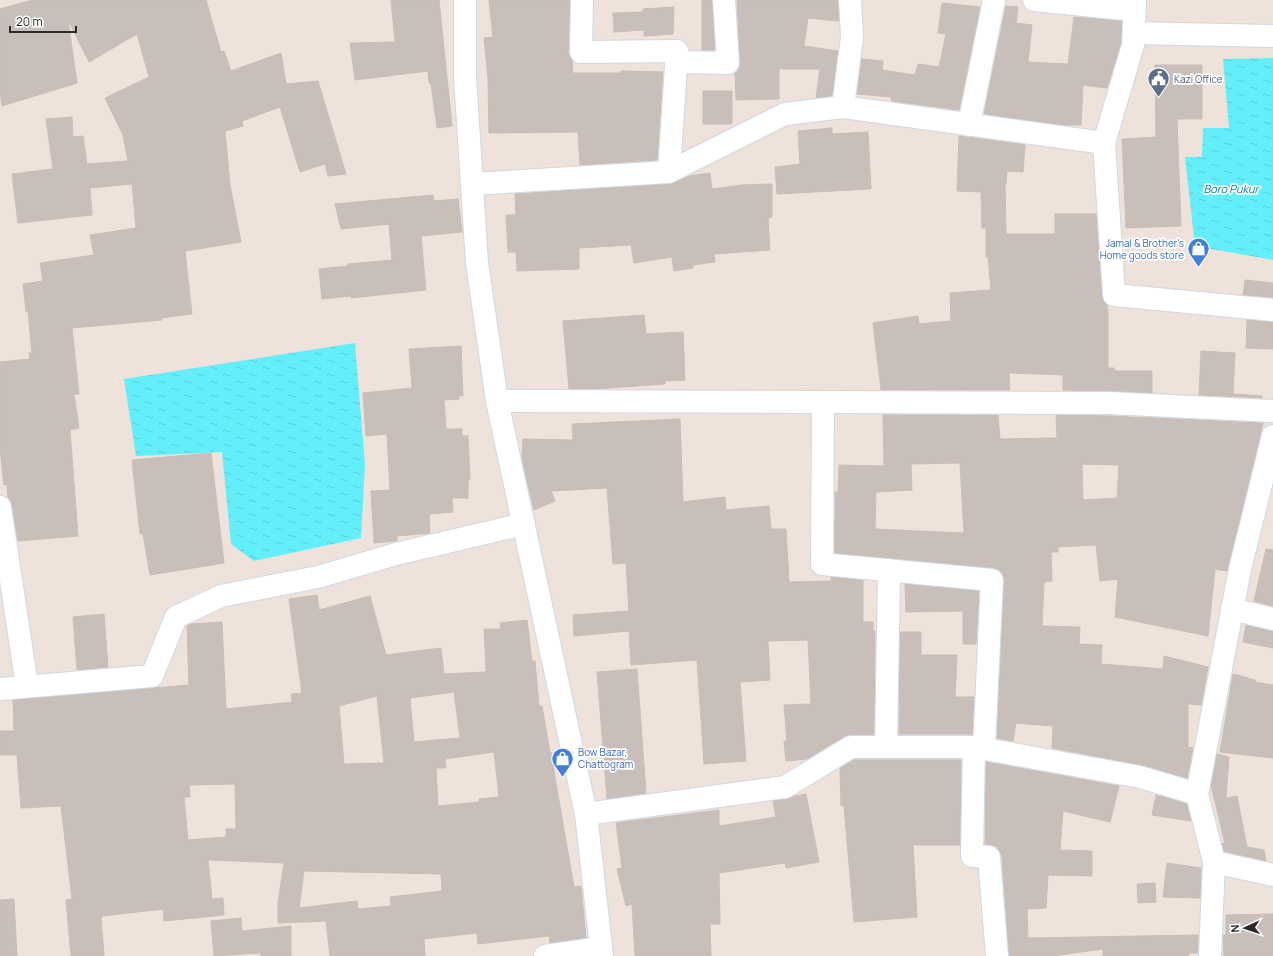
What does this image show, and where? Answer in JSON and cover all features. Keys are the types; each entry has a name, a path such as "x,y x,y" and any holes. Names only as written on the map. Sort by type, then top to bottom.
{"street":[{"path":"465,0 465,77 477,262 497,401 586,814 602,952 545,956"},
{"path":"582,0 581,52 677,51 669,172"},
{"path":"676,62 728,63 724,0"},
{"path":"843,107 852,37 850,0"},
{"path":"969,126 994,0"},
{"path":"1034,0 1135,5 1133,45 1104,143 1114,295 1273,310"},
{"path":"1134,33 1273,36"},
{"path":"472,184 669,172 785,114 843,107 969,126 1104,143"},
{"path":"497,401 1109,403 1273,411"},
{"path":"823,402 822,564 992,580 972,856 989,857 997,956"},
{"path":"1210,956 1214,862 1198,794 1232,609 1273,436"},
{"path":"0,507 27,686"},
{"path":"0,689 152,676 176,617 221,596 318,577 396,554 524,524"},
{"path":"886,747 889,570"},
{"path":"1232,609 1273,619"},
{"path":"586,814 785,787 851,747 979,748 1140,777 1198,794"},
{"path":"1214,862 1273,875"}],"water":[{"name":"Boro Pukur","path":"1273,58 1273,260 1195,246 1185,157 1202,157 1203,128 1229,128 1223,59"},
{"path":"355,343 365,465 361,538 254,561 231,544 222,452 136,456 124,379"}],"building":[{"path":"32,0 206,0 221,52 224,51 231,71 281,53 286,84 318,81 346,174 328,176 325,164 300,172 280,107 242,121 243,126 225,131 230,185 241,242 185,251 192,314 161,318 162,320 72,328 79,394 74,394 79,428 70,430 78,536 18,541 12,505 8,498 7,484 4,485 0,448 0,362 30,359 29,353 32,353 28,311 26,312 23,284 43,281 40,263 94,255 90,235 136,228 132,184 90,188 92,215 18,223 12,174 53,169 46,119 72,117 73,137 83,136 87,164 128,161 123,135 105,98 149,77 137,34 89,62 68,20 77,83 2,106 0,92 0,9"},
{"path":"391,0 439,0 452,126 437,128 428,71 355,80 350,43 395,42"},
{"path":"489,0 570,0 568,52 572,61 573,73 621,73 621,71 663,72 657,160 580,165 578,132 489,133 488,79 484,38 493,37"},
{"path":"702,0 712,0 715,50 702,50"},
{"path":"737,0 838,0 839,21 808,18 804,46 838,51 832,96 816,98 820,69 779,69 779,99 736,100 735,73 739,68 740,62"},
{"path":"942,3 980,7 959,110 892,101 891,97 857,94 862,59 883,61 882,70 915,75 918,64 939,67 946,34 938,33"},
{"path":"1006,6 1018,7 1016,23 1032,25 1028,62 1068,64 1074,17 1122,21 1121,43 1107,88 1083,85 1081,125 1062,125 984,114"},
{"path":"674,7 673,34 644,36 644,30 614,32 613,13 643,12 643,9"},
{"path":"1155,65 1202,65 1202,119 1177,119 1181,226 1126,228 1122,139 1156,137"},
{"path":"703,91 732,91 732,124 703,124"},
{"path":"832,128 832,134 868,132 871,189 777,194 775,167 800,164 798,131"},
{"path":"959,136 1025,145 1023,172 1007,171 1005,184 1006,234 1055,234 1055,214 1096,214 1102,296 1107,305 1108,313 1108,368 1114,368 1115,371 1152,371 1152,393 1063,390 1063,375 1009,373 1010,390 881,390 873,323 918,316 919,324 951,321 950,293 991,290 988,257 986,257 986,228 982,228 981,192 957,191"},
{"path":"710,173 712,189 742,185 772,184 772,217 768,218 770,250 714,254 715,262 693,265 693,268 674,271 672,257 634,263 631,245 579,248 579,269 517,271 516,252 508,252 506,215 516,215 515,194 670,184 690,176"},
{"path":"433,195 434,201 458,199 462,232 421,236 426,290 351,298 351,296 322,299 319,269 348,266 348,264 392,260 389,224 341,229 335,204"},
{"path":"1245,280 1273,283 1273,297 1243,295"},
{"path":"644,315 646,334 683,332 685,380 665,381 665,384 594,389 569,389 563,321"},
{"path":"1247,320 1273,322 1273,349 1246,348"},
{"path":"461,346 463,396 459,396 459,399 444,400 446,429 462,429 462,436 468,436 470,480 468,480 468,498 452,498 453,512 429,514 430,533 397,536 397,541 374,543 371,491 390,490 387,434 366,436 363,393 412,388 409,349"},
{"path":"1201,351 1235,353 1233,394 1262,396 1262,398 1199,395"},
{"path":"883,415 998,415 1000,439 1057,438 1056,415 1263,423 1227,571 1215,569 1208,636 1115,617 1118,579 1100,581 1096,545 1058,547 1058,552 1051,552 1052,581 1044,582 1042,626 1080,627 1079,644 1102,645 1101,664 1163,669 1164,656 1208,667 1201,705 1188,704 1188,747 1193,748 1187,778 1142,765 1052,748 1053,726 1016,723 1013,741 997,738 1004,581 1003,574 999,570 835,553 835,492 838,492 839,465 884,466","holes":["960,463 964,533 875,529 876,492 912,490 911,464","1082,464 1119,465 1117,498 1083,500"]},
{"path":"680,419 683,502 725,497 726,510 769,506 771,529 786,529 789,582 831,581 831,577 863,580 863,622 873,622 873,631 875,631 874,734 845,736 807,759 786,761 784,741 787,741 784,705 811,704 808,640 768,641 770,680 740,682 746,761 704,764 697,660 631,665 629,631 574,636 573,615 629,611 626,563 613,564 607,488 551,491 555,501 534,510 522,460 523,439 573,440 572,424"},
{"path":"211,453 224,563 150,575 143,534 140,534 132,460"},
{"path":"1266,549 1273,550 1273,606 1254,601"},
{"path":"905,584 979,591 976,644 963,644 963,611 906,612"},
{"path":"317,595 319,610 370,596 386,655 441,648 444,674 486,672 484,629 501,629 500,623 527,620 532,661 535,661 539,706 542,706 550,753 553,753 554,772 574,887 581,886 586,938 550,943 549,936 478,944 477,933 424,939 425,956 330,956 326,921 278,923 278,902 284,863 208,860 212,899 223,898 224,915 164,921 163,909 103,916 101,918 104,956 71,956 66,900 72,899 61,806 21,808 17,755 0,755 0,731 14,731 13,700 189,685 187,626 191,624 222,622 226,709 292,702 291,694 302,693 289,599","holes":["454,692 460,738 414,742 410,698","377,696 384,763 344,764 339,706","494,752 499,797 479,799 479,802 438,806 436,768 446,768 445,759","235,784 236,829 226,829 226,837 188,840 184,797 190,797 189,785","304,871 441,874 442,891 390,897 391,906 358,909 357,901 299,908"]},
{"path":"104,614 108,667 77,670 73,617"},
{"path":"1246,625 1273,631 1273,648 1243,642"},
{"path":"900,632 921,632 921,655 957,655 955,697 974,697 972,734 899,734"},
{"path":"637,669 646,793 607,799 597,672"},
{"path":"1233,674 1255,680 1255,682 1273,685 1273,758 1220,752"},
{"path":"1217,754 1229,757 1226,798 1237,796 1247,847 1264,850 1266,861 1224,851 1222,843 1225,844 1211,785"},
{"path":"854,760 961,760 960,845 913,845 917,917 854,922 844,806 841,806 840,768"},
{"path":"986,762 1119,786 1110,822 1063,811 1060,850 1092,851 1092,876 1048,875 1046,908 1027,909 1028,938 1198,935 1198,953 1189,953 1189,956 1103,956 1103,949 1052,956 1009,956 1002,855 996,846 985,844"},
{"path":"806,794 819,862 786,868 785,863 719,873 720,924 710,924 711,956 635,956 632,904 626,906 617,869 622,868 616,823 719,810 719,826 776,817 773,801"},
{"path":"1156,795 1187,804 1191,821 1152,815"},
{"path":"1167,863 1201,868 1200,898 1163,897"},
{"path":"1155,883 1156,902 1138,903 1137,884"},
{"path":"14,899 17,956 0,956 0,900"},
{"path":"1273,914 1273,956 1224,956 1223,935 1226,935 1226,915"},
{"path":"241,918 242,931 291,926 291,956 261,956 261,953 214,956 211,921"}],"place":[{"name":"Kazi Office","path":"1158,98"},
{"name":"Jamal & Brother's Home goods store","path":"1199,268"},
{"name":"Bow Bazar, Chattogram","path":"563,778"}]}
